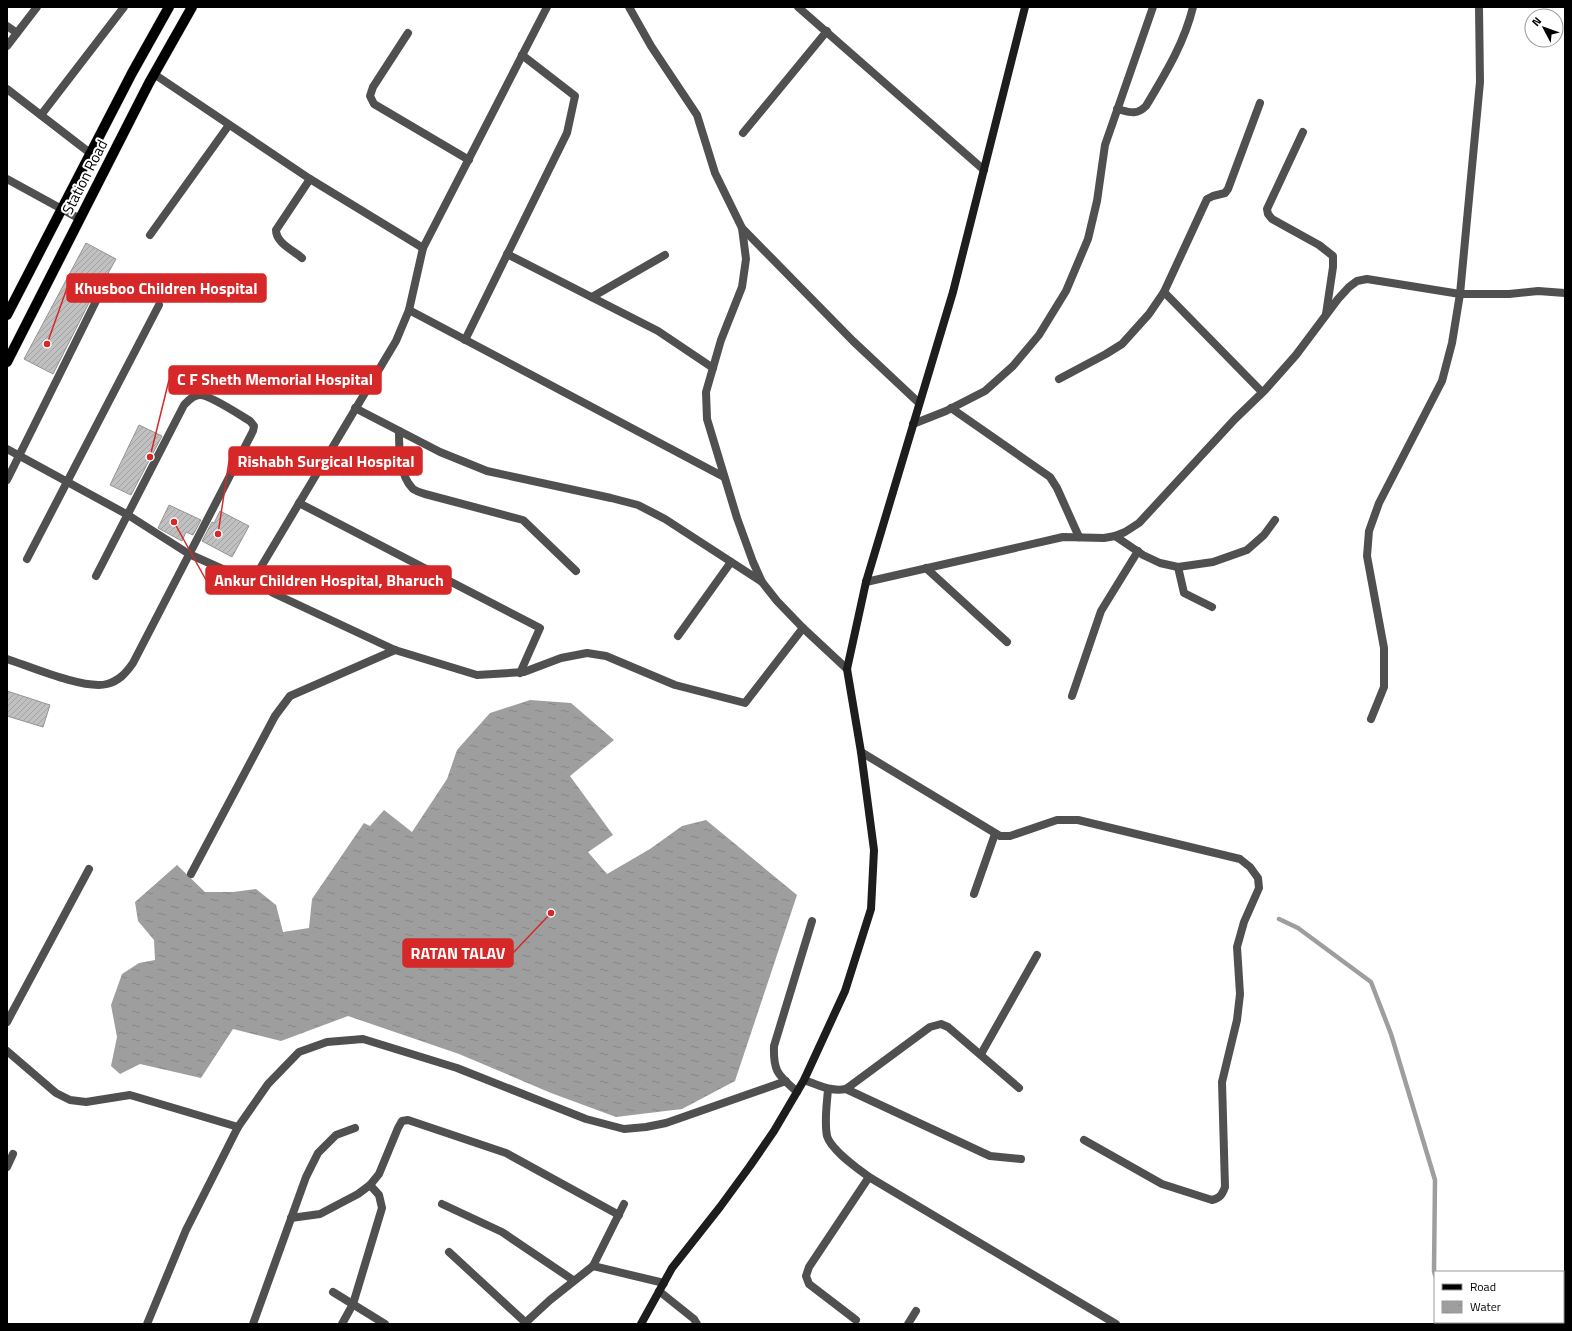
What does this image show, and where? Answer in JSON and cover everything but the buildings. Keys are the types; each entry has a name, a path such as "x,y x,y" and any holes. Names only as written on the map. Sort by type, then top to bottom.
{"main road":[{"name":"Station Road","path":"7,315 132,73 169,7"},
{"name":"Station Road","path":"7,362 154,74 192,7"}],"street":[{"path":"7,46 37,7"},
{"path":"40,115 124,7"},
{"path":"547,7 423,248 409,310 396,341 258,572 261,582 265,588 273,593 395,650 477,675 524,672 561,658 587,653 606,656 675,685 745,703 803,628"},
{"path":"629,7 650,46 697,115 715,173 742,228 842,331 920,403"},
{"path":"798,7 984,170"},
{"path":"641,1324 672,1268 750,1166 774,1131 804,1080 846,991 871,909 874,850 861,752 847,669 866,582 953,292 1025,7"},
{"path":"913,424 952,408 985,391 1013,366 1040,335 1066,291 1088,240 1097,201 1105,145 1153,7"},
{"path":"1117,109 1132,113 1140,112 1146,106 1173,61 1184,38 1193,7"},
{"path":"1371,719 1384,687 1384,648 1367,556 1369,531 1379,503 1442,381 1452,343 1460,294 1480,82 1480,7"},
{"path":"7,26 17,33"},
{"path":"743,134 827,31"},
{"path":"408,33 373,87 370,96 374,104 469,160"},
{"path":"465,340 567,133 575,96 522,55"},
{"path":"154,74 310,179 423,248"},
{"path":"7,89 90,153"},
{"path":"1059,379 1122,344 1148,314 1164,292 1207,199 1224,193 1228,189 1260,103"},
{"path":"150,235 229,125"},
{"path":"1303,132 1267,209 1268,214 1272,219 1319,245 1333,256 1333,267 1326,315"},
{"path":"7,179 80,219"},
{"path":"302,258 280,240 276,235 276,230 310,179"},
{"path":"742,228 746,258 742,287 721,340 706,392 707,419 752,562 762,582 776,601 847,669"},
{"path":"507,254 658,332 713,368"},
{"path":"592,297 665,255"},
{"path":"866,582 1063,537 1104,538 1125,532 1139,523 1262,392 1296,355 1349,287 1357,281 1367,279 1460,294 1508,294 1538,291 1565,293"},
{"path":"7,480 102,289"},
{"path":"1164,292 1262,392"},
{"path":"27,559 159,305"},
{"path":"409,310 724,477"},
{"path":"7,659 92,686 107,684 126,673 133,663 253,431 254,426 250,421 209,398 199,395 192,398 184,405 96,576"},
{"path":"355,408 440,452 487,471 611,498 638,506 665,519 762,582"},
{"path":"952,408 1050,477 1057,488 1080,537"},
{"path":"399,431 400,456 406,478 414,489 425,494 523,520 576,571"},
{"path":"7,449 128,515 189,554 256,584 261,582"},
{"path":"299,503 540,628 520,672"},
{"path":"1115,536 1160,563 1178,567 1213,562 1247,550 1264,535 1275,520"},
{"path":"1072,696 1101,611 1138,551"},
{"path":"678,636 731,562"},
{"path":"1178,567 1184,593 1212,607"},
{"path":"926,568 1007,642"},
{"path":"191,874 275,716 290,696 395,650"},
{"path":"861,752 995,834 1006,837 1049,822 1078,820 1240,859 1250,867 1258,878 1259,888 1244,922 1238,947 1240,994 1237,1020 1222,1082 1225,1187 1222,1194 1218,1198 1212,1200 1205,1199 1162,1184 1084,1140"},
{"path":"974,894 995,834"},
{"path":"7,1022 89,869"},
{"path":"797,1092 777,1073 774,1061 774,1046 812,921"},
{"path":"981,1054 1037,955"},
{"path":"804,1080 837,1091 846,1089 930,1027 941,1024 948,1027 981,1054 1019,1088"},
{"path":"147,1324 186,1230 238,1127 268,1084 299,1052 327,1042 363,1039 457,1068 586,1119 624,1129 666,1123 786,1081"},
{"path":"7,1051 56,1093 70,1100 86,1102 130,1095 238,1127"},
{"path":"828,1089 826,1127 827,1137 842,1155 869,1177 1116,1324"},
{"path":"846,1089 990,1156 1021,1159"},
{"path":"291,1218 320,1214 358,1194 370,1185 379,1174 398,1128 402,1122 408,1120 506,1153 619,1215"},
{"path":"253,1324 306,1177 318,1153 336,1135 355,1128"},
{"path":"7,1167 13,1154"},
{"path":"856,1320 809,1284 806,1276 809,1267 869,1177"},
{"path":"342,1324 353,1304 382,1208 379,1195 370,1185"},
{"path":"442,1204 502,1232 573,1280"},
{"path":"449,1252 525,1323 573,1280 593,1266 624,1204"},
{"path":"593,1266 661,1287 694,1319 697,1324"},
{"path":"333,1292 385,1324"},
{"path":"908,1324 916,1311"}],"water":[{"path":"530,700 571,703 614,740 570,776 613,835 588,852 607,874 650,849 682,826 706,820 797,895 735,1081 682,1109 616,1117 551,1093 459,1054 348,1016 281,1041 233,1029 201,1078 140,1064 120,1074 111,1066 117,1037 111,1005 122,974 139,963 155,960 154,940 138,921 135,902 177,865 205,892 233,892 256,889 276,905 283,932 309,928 312,899 364,823 370,826 384,810 412,832 447,779 457,750 490,713"}],"waterway":[{"path":"1279,919 1298,928 1371,982 1391,1034 1435,1180 1434,1271"}],"place":[{"name":"Khusboo Children Hospital","path":"47,344"},
{"name":"C F Sheth Memorial Hospital","path":"150,457"},
{"name":"Ankur Children Hospital, Bharuch","path":"174,522"},
{"name":"Rishabh Surgical Hospital","path":"218,534"},
{"name":"RATAN TALAV","path":"551,913"}]}
